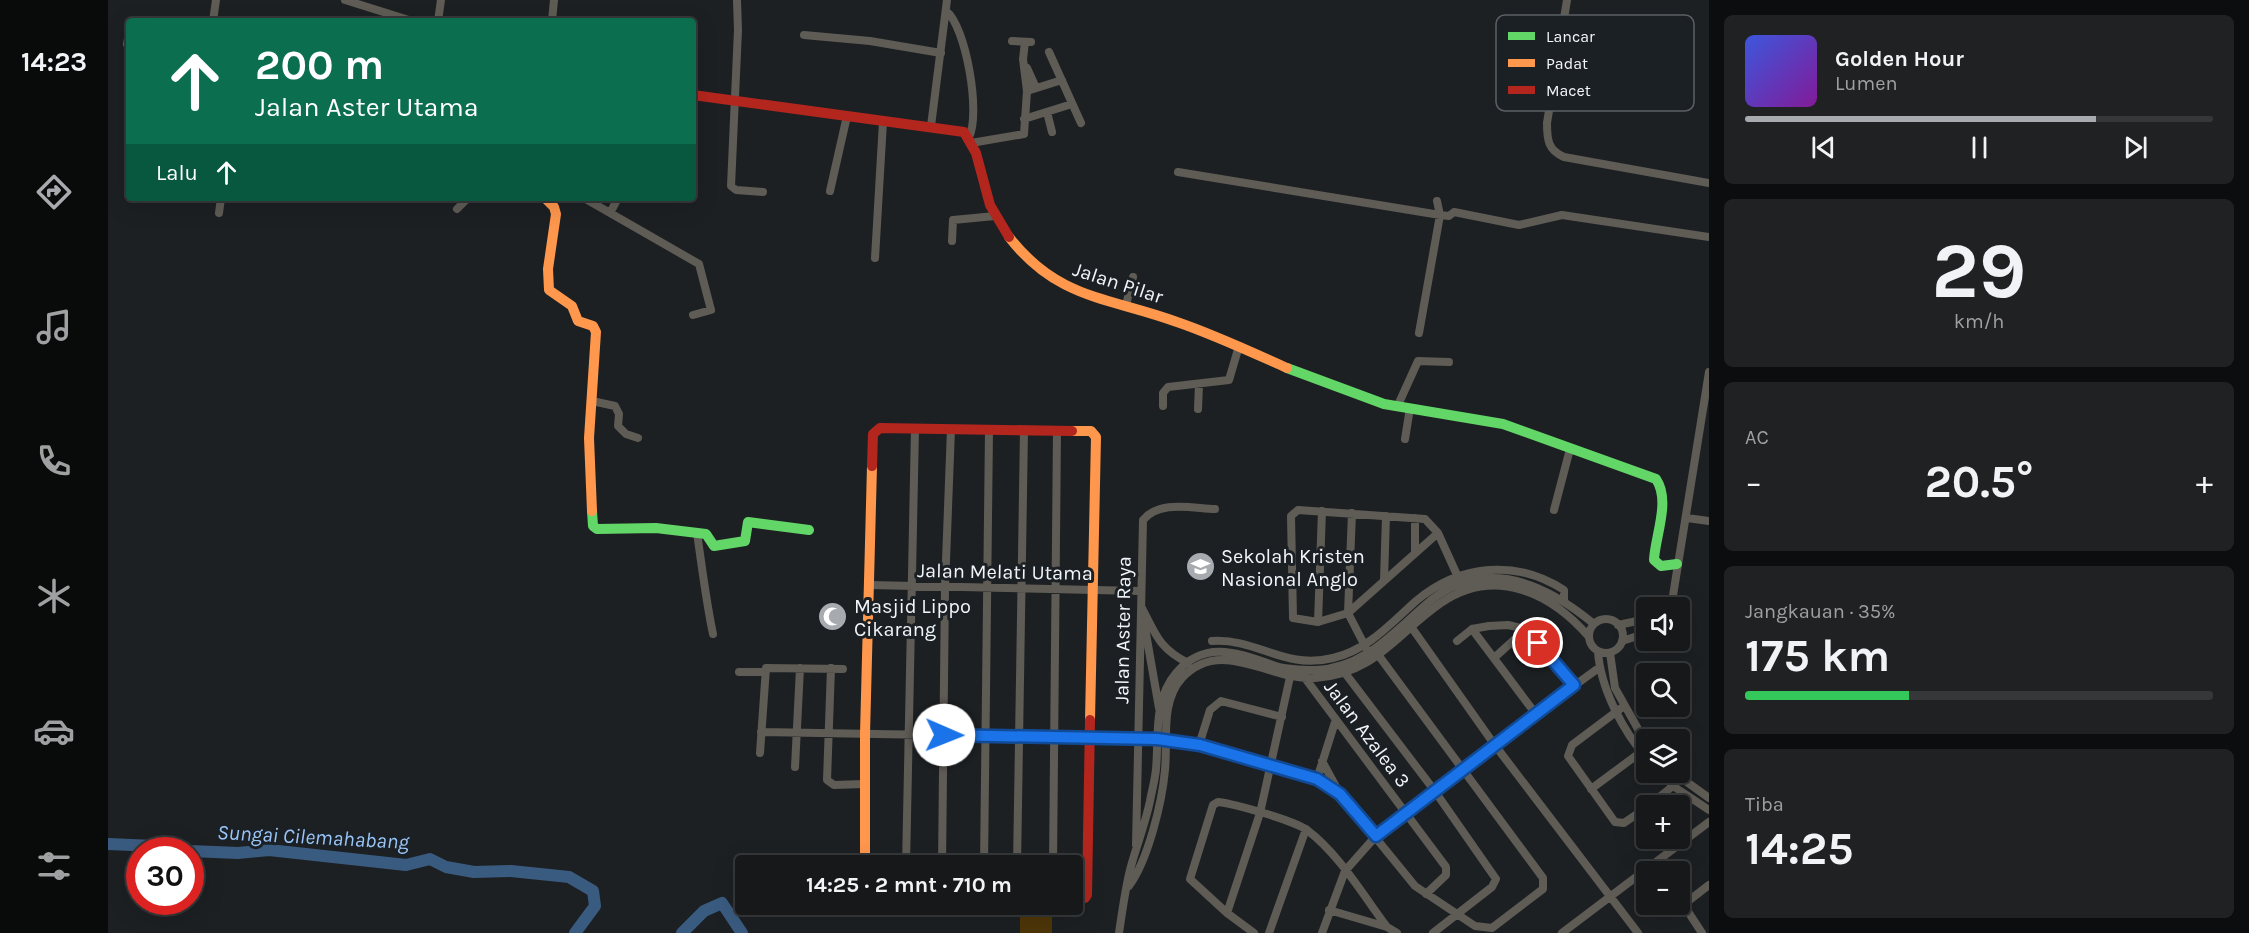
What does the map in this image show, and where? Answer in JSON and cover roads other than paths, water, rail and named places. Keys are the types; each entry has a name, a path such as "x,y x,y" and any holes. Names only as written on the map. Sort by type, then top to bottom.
{"street":[{"path":"213,18 216,0"},
{"path":"345,0 402,18"},
{"path":"438,18 441,0"},
{"path":"552,18 554,0"},
{"path":"737,0 738,30 733,101 731,186 736,190 763,192"},
{"path":"931,126 947,0"},
{"path":"1565,15 1567,0"},
{"path":"946,11 957,24 969,76 974,127 970,140"},
{"path":"382,18 383,12"},
{"path":"804,35 870,41 941,53"},
{"path":"970,140 1024,134 1027,91 1023,59 1028,42 1012,41"},
{"path":"1049,52 1080,123"},
{"path":"1023,59 1036,88"},
{"path":"1027,91 1062,80"},
{"path":"696,95 883,122 931,126 964,132 970,140"},
{"path":"1024,119 1072,104"},
{"path":"1550,111 1549,146 1564,157 1709,183"},
{"path":"1047,112 1052,132"},
{"path":"830,191 847,116"},
{"path":"875,258 883,122"},
{"name":"Jalan Pilar","path":"970,140 986,197 996,216 1013,242 1040,270 1074,290 1126,305 1239,346 1320,382 1371,400 1497,422 1659,481 1661,507 1654,560 1661,567 1677,564"},
{"path":"1178,172 1440,215 1449,216 1454,212 1519,225 1562,215 1709,237"},
{"path":"219,213 221,201"},
{"path":"457,210 465,201"},
{"path":"548,201 556,213 548,261 549,290 572,306 578,321 593,326 596,332 589,438 593,526 597,529 656,528 697,533 707,535 714,546 745,542 748,522 809,530"},
{"path":"589,201 699,264 711,310 693,315"},
{"path":"610,213 616,201"},
{"path":"1419,333 1440,215 1437,201"},
{"path":"952,241 953,220 996,216"},
{"path":"1126,305 1133,277"},
{"path":"1163,406 1163,393 1168,387 1229,380 1239,346"},
{"path":"1398,405 1418,361 1449,362"},
{"path":"1672,597 1709,372"},
{"path":"1198,409 1199,384"},
{"path":"592,401 615,406 619,414 618,426 626,434 638,438"},
{"path":"1405,439 1410,408"},
{"path":"865,855 864,784 873,434 880,428 1057,430 1093,433 1096,437 1091,738 1085,898 1083,898"},
{"path":"906,855 915,429"},
{"path":"942,855 945,586 951,429"},
{"path":"984,855 989,430"},
{"path":"1017,855 1024,430"},
{"path":"1053,855 1057,430"},
{"path":"1554,510 1570,449"},
{"name":"Jalan Aster Raya","path":"1119,933 1136,849 1143,520 1148,513 1160,507 1215,509"},
{"path":"1438,533 1348,612 1318,622 1296,620 1291,615 1292,513 1298,510 1415,518 1430,522 1438,533 1461,583"},
{"path":"1318,622 1322,511"},
{"path":"1352,513 1348,612 1369,654"},
{"path":"1384,580 1386,516"},
{"path":"1415,518 1415,553"},
{"path":"1687,518 1709,521"},
{"path":"697,533 705,573 707,608 713,634"},
{"path":"1160,709 1169,683 1188,663 1198,657 1219,651 1248,654 1292,669 1333,658 1365,645 1435,586 1494,578 1516,580 1539,587 1564,600 1594,624"},
{"path":"1219,651 1215,641 1243,643 1305,678 1345,673 1379,656 1443,602 1461,583"},
{"path":"1128,887 1137,875 1158,807 1165,771 1168,710 1173,692 1181,679 1200,665 1225,658 1292,669 1333,668 1369,654 1431,601 1461,583 1528,590 1562,609 1589,637 1591,645 1598,651 1610,652 1622,641 1636,637"},
{"name":"Jalan Melati Utama","path":"869,585 1140,591"},
{"path":"1141,606 1158,641 1170,654 1188,663"},
{"path":"1141,606 1160,709"},
{"path":"1594,624 1606,620 1618,625 1636,621"},
{"path":"1589,637 1594,624"},
{"path":"1457,641 1472,629 1498,625 1526,629 1574,685"},
{"path":"1618,625 1622,633 1622,641"},
{"path":"1412,628 1494,744 1638,933"},
{"path":"1472,629 1536,713"},
{"path":"1494,658 1526,629"},
{"path":"1598,651 1600,667 1636,742"},
{"path":"1610,652 1620,709 1636,730"},
{"path":"1322,761 1340,794 1411,882 1475,926 1488,929 1543,889 1544,883 1463,768 1379,656"},
{"path":"1322,933 1345,871 1376,836 1494,744 1600,667"},
{"path":"795,767 800,668"},
{"path":"738,672 800,668 843,669"},
{"path":"831,669 827,780 834,785 864,784"},
{"path":"1227,913 1260,813 1273,764 1292,669"},
{"path":"760,753 766,670"},
{"path":"1345,673 1434,790 1496,879 1492,887 1433,933"},
{"name":"Jalan Azalea 3","path":"1305,678 1335,722 1406,812 1448,872 1426,894"},
{"path":"1200,745 1210,710 1221,701 1282,717"},
{"name":"Jalan Aster Raya","path":"1136,849 1143,833 1156,771 1160,709"},
{"path":"1620,709 1572,745 1569,750 1570,762 1615,822 1619,824 1636,813"},
{"path":"1317,779 1335,722"},
{"path":"761,732 1157,739 1200,745 1273,764 1317,779 1340,794"},
{"path":"1591,789 1636,756"},
{"path":"1670,783 1709,810"},
{"path":"1688,783 1709,798"},
{"path":"1662,795 1673,786"},
{"path":"1254,933 1227,913 1190,879 1215,804 1221,802 1306,829 1345,871 1387,927"},
{"path":"1562,933 1709,822"},
{"path":"1269,933 1306,829"},
{"path":"1702,933 1685,907 1687,902 1709,885"},
{"path":"1329,910 1387,927 1397,933"}],"waterway":[{"name":"Sungai Cilemahabang","path":"108,844 126,845"},
{"name":"Sungai Cilemahabang","path":"204,852 238,853 269,850 406,865 430,859 446,867 474,872 511,871 569,877 593,891 595,906 575,933"},
{"name":"Sungai Cilemahabang","path":"682,933 704,911 722,903 742,933"}],"place":[{"name":"Sekolah Kristen Nasional Anglo","path":"1200,567"},
{"name":"Masjid Lippo Cikarang","path":"833,617"}]}
